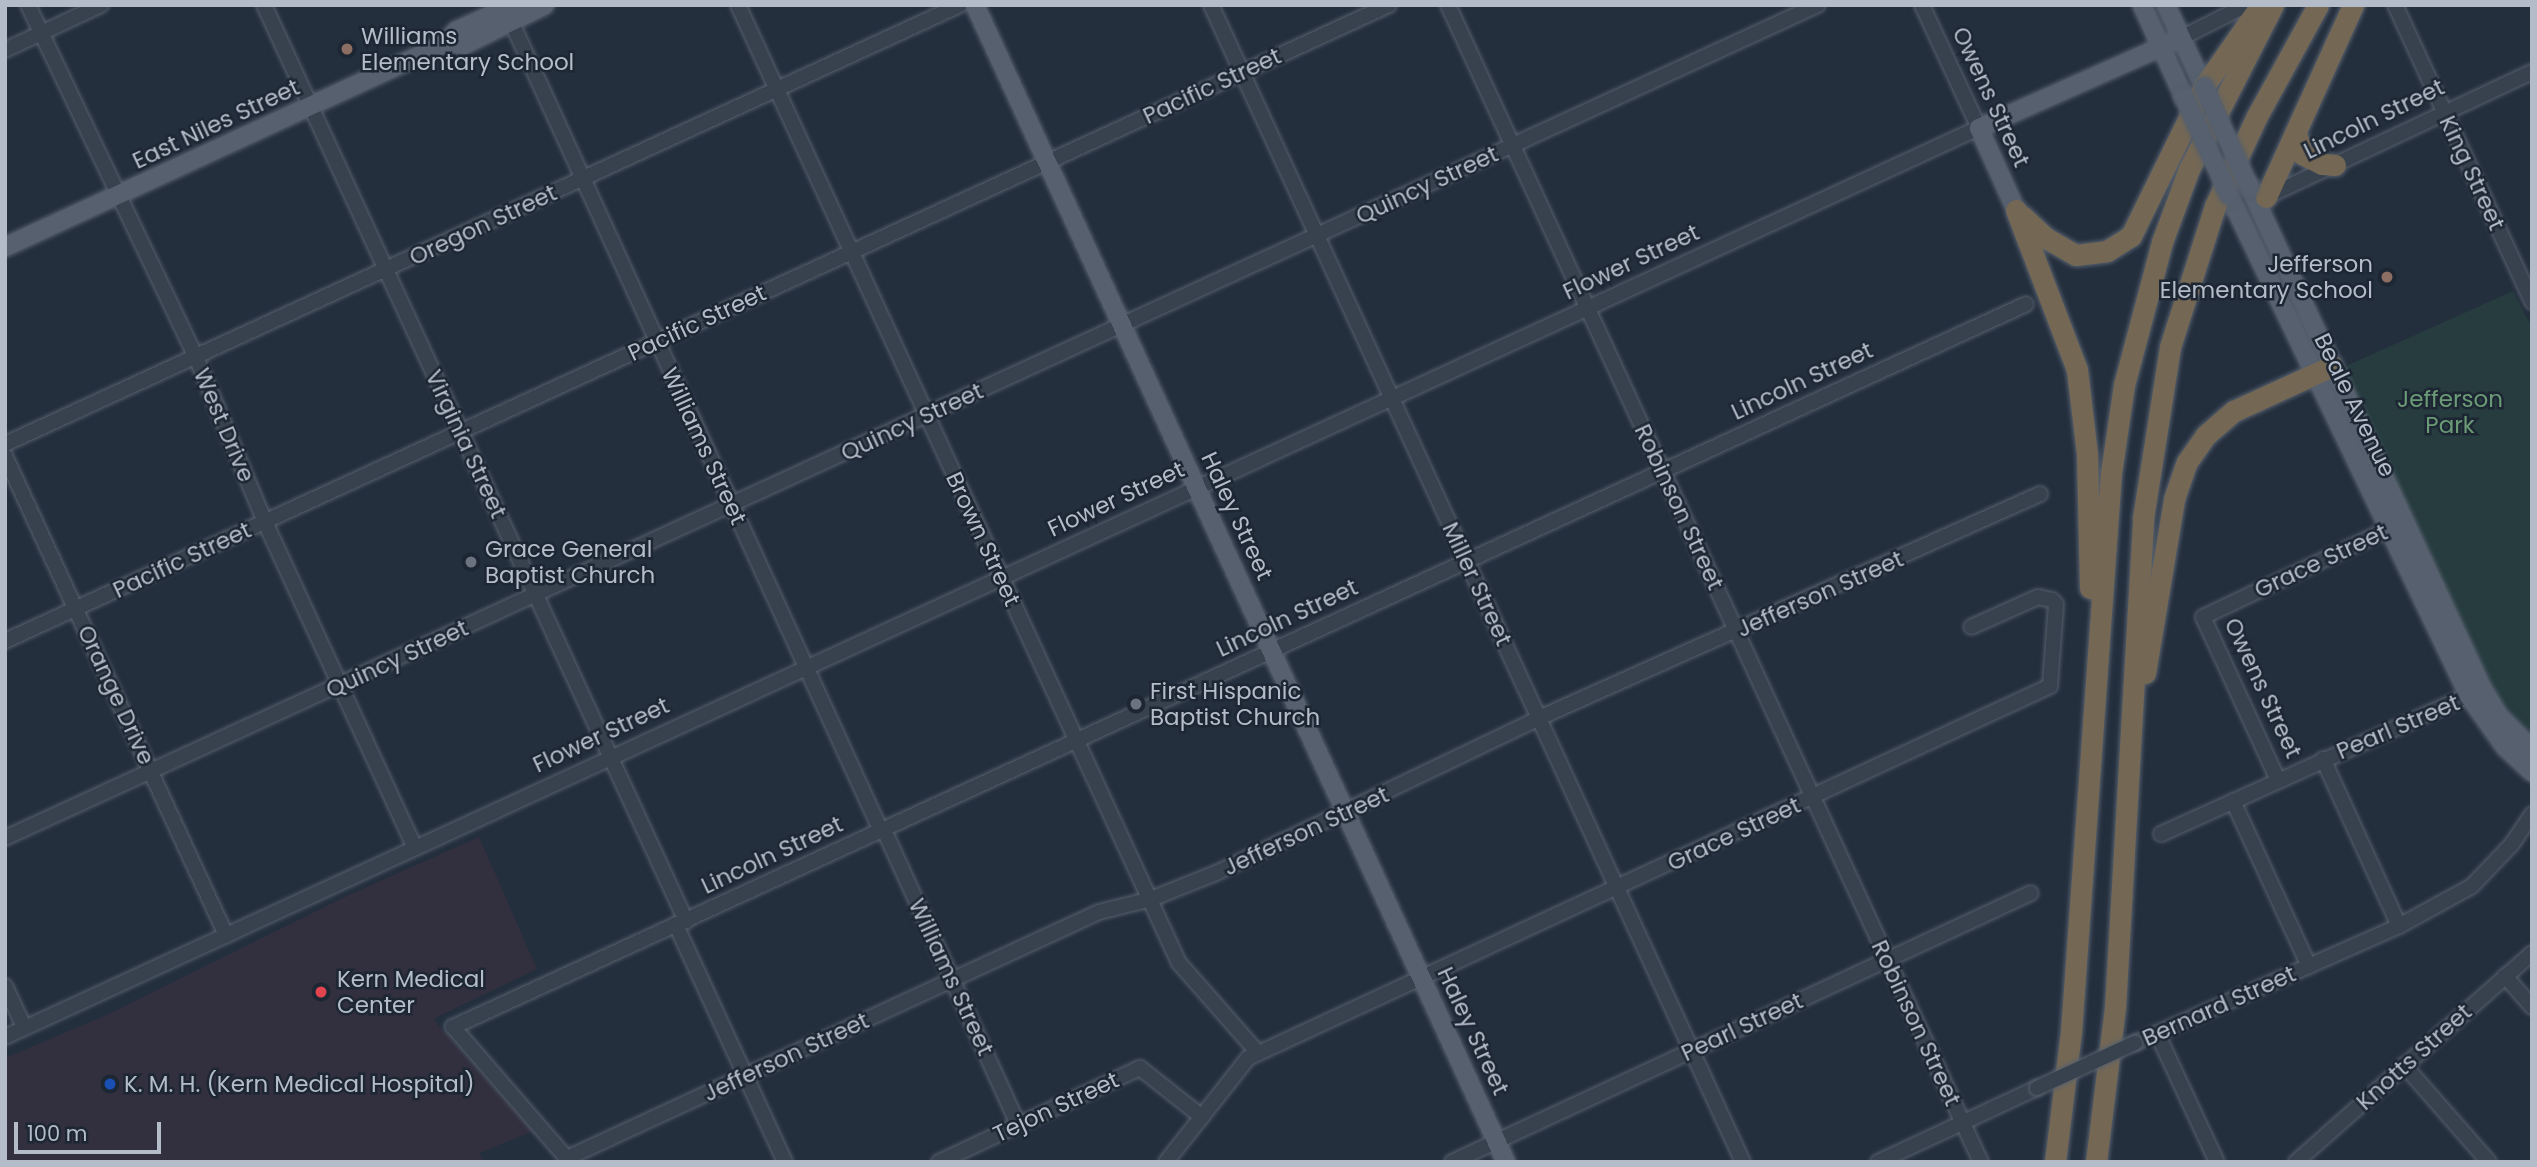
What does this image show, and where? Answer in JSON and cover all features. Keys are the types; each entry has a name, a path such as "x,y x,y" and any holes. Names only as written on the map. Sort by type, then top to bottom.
{"highway":[{"path":"2016,210 2046,238 2076,255 2093,255 2120,245 2142,220 2205,85 2262,5"},
{"path":"2055,1162 2071,1032 2111,473 2134,335 2189,169 2273,5"},
{"path":"2096,1162 2115,1008 2143,518 2170,347 2215,206 2257,116 2318,5"},
{"path":"2258,195 2296,133 2353,5"},
{"path":"2296,133 2302,154 2312,161 2335,165"},
{"path":"2016,210 2060,317 2077,370 2083,409 2093,709"},
{"path":"2129,765 2174,499 2187,462 2206,435 2234,411 2332,366"}],"main road":[{"name":"East Niles Street","path":"5,247 446,43 456,32 509,10 545,5"},
{"name":"Haley Street","path":"975,5 1506,1162"},
{"name":"Beale Avenue","path":"2142,5 2312,374 2395,526 2475,692 2505,747 2532,772"},
{"name":"Beale Avenue","path":"2166,5 2258,195 2332,366 2395,526"},
{"name":"Flower Street","path":"1979,128 2181,38"},
{"name":"Owens Street","path":"1979,128 2016,210"},
{"name":"Lincoln Street","path":"2238,213 2258,195"},
{"name":"Beale Avenue","path":"2475,692 2532,749"}],"street":[{"name":"West Drive","path":"28,5 196,357 265,522 415,848"},
{"path":"5,50 101,5"},
{"name":"Virginia Street","path":"264,5 610,758 745,1076 785,1162"},
{"name":"Brown Street","path":"738,5 1001,578 1152,898 1179,963 1258,1053"},
{"name":"Oregon Street","path":"5,444 960,5"},
{"name":"Miller Street","path":"1211,5 1743,1162"},
{"name":"Pacific Street","path":"5,641 1389,5"},
{"name":"Robinson Street","path":"1448,5 1981,1162"},
{"name":"Quincy Street","path":"5,838 1818,5"},
{"name":"Owens Street","path":"1922,5 1979,128"},
{"name":"King Street","path":"2395,5 2444,112 2525,272 2532,302"},
{"name":"Flower Street","path":"2181,38 2246,6"},
{"name":"Williams Street","path":"509,10 581,179 1018,1124"},
{"name":"Lincoln Street","path":"2258,195 2335,165 2532,72"},
{"name":"Flower Street","path":"5,1037 1979,128"},
{"name":"Lincoln Street","path":"568,1160 453,1027 2026,304"},
{"name":"Orange Drive","path":"5,456 226,935"},
{"name":"Jefferson Street","path":"568,1160 1099,912 1152,898 1347,814 1539,719 2040,494"},
{"name":"Grace Street","path":"2203,617 2395,526"},
{"name":"Grace Street","path":"1166,1162 1248,1058 2050,686 2056,604 2052,600 2038,597 1971,628"},
{"name":"Owens Street","path":"2203,617 2278,780"},
{"name":"Pearl Street","path":"2161,834 2475,692"},
{"path":"2323,759 2399,926"},
{"path":"2233,800 2309,966"},
{"name":"Bernard Street","path":"1878,1162 2157,1033 2399,926 2472,886 2512,844 2532,814"},
{"name":"Pearl Street","path":"1452,1162 2031,893"},
{"name":"Knotts Street","path":"2296,1162 2532,953"},
{"path":"2505,976 2532,1007"},
{"path":"5,986 24,1027"},
{"path":"2157,1033 2217,1162"},
{"path":"2404,1065 2489,1162"},
{"name":"Tejon Street","path":"939,1162 1140,1068 1202,1117"}],"shaded area":[{"name":"Kern Medical Center","path":"479,837 537,969 433,1019 533,1131 479,1153 483,1162 5,1162 5,1058 107,1015 351,894"}],"green space":[{"name":"Jefferson Park","path":"2513,291 2532,328 2532,735 2505,710 2477,668 2342,372 2344,367"}],"place":[{"name":"Williams Elementary School","path":"347,49"},
{"name":"Jefferson Elementary School","path":"2387,277"},
{"name":"Grace General Baptist Church","path":"471,562"},
{"name":"First Hispanic Baptist Church","path":"1136,704"},
{"name":"Kern Medical Center","path":"321,992"},
{"name":"K. M. H. (Kern Medical Hospital)","path":"110,1084"}]}
